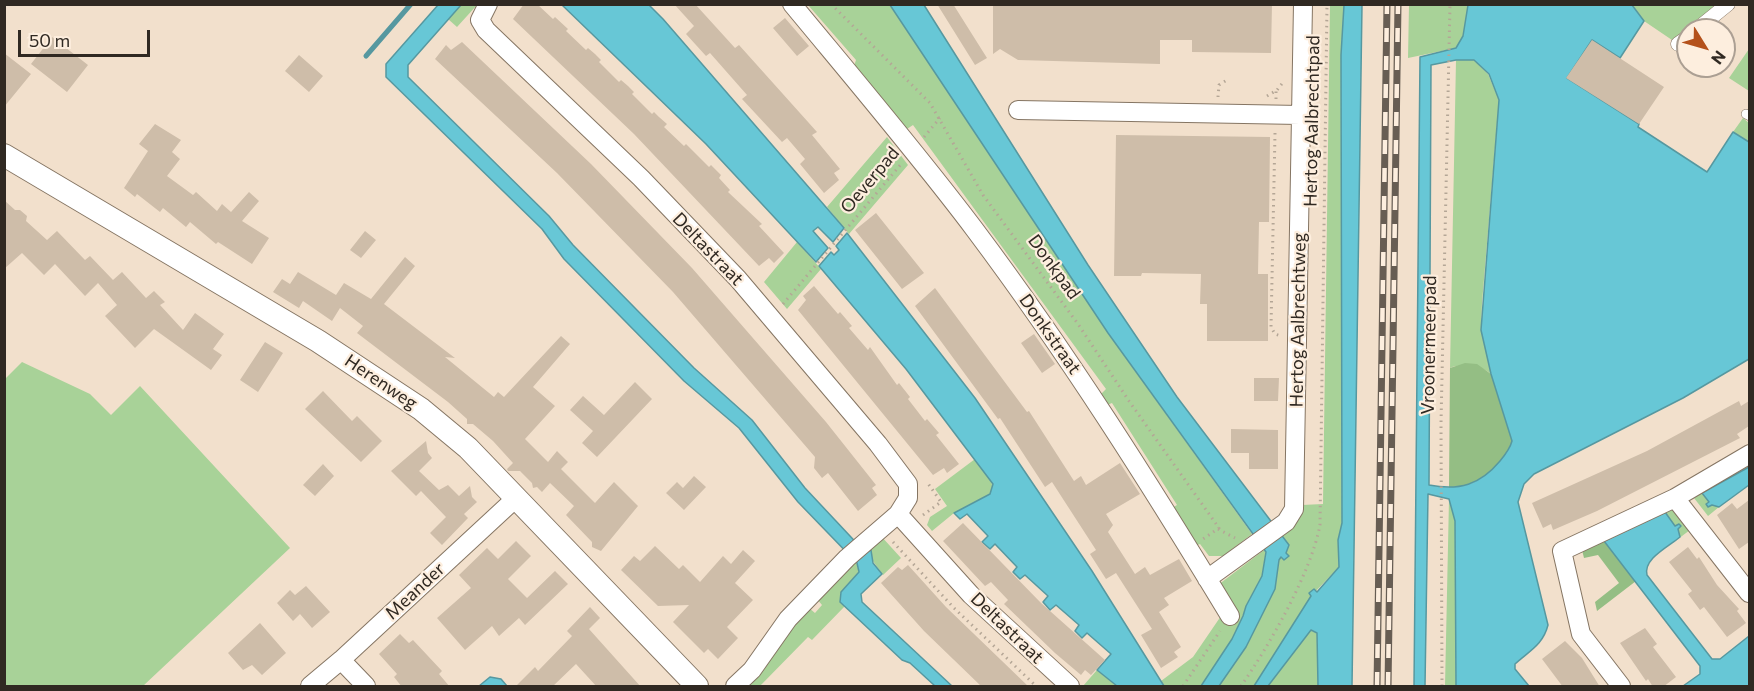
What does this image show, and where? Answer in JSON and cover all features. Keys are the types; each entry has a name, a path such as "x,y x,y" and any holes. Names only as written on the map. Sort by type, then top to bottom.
{"street":[{"name":"Deltastraat","path":"488,4 480,20 486,30 641,178 738,279 878,444 908,484 908,498 898,514 971,594 1070,687"},
{"name":"Donkstraat","path":"792,4 913,149 1014,283 1093,396 1230,616"},
{"name":"Hertog Aalbrechtweg","path":"1243,545 1286,522 1292,514 1295,492 1303,4"},
{"path":"1711,18 1728,4"},
{"path":"1018,110 1300,115"},
{"name":"Herenweg","path":"4,155 355,364 438,423 468,448 697,687"},
{"path":"1621,687 1581,634 1562,550 1675,498 1749,454"},
{"name":"Meander","path":"310,687 516,498"},
{"path":"1675,498 1749,593"},
{"path":"735,687 752,670 788,619 848,558 898,514"},
{"path":"1207,579 1243,545"},
{"path":"341,660 366,687"}],"path":[{"name":"Donkpad","path":"831,4 930,103 983,195 1078,324 1218,529"},
{"name":"Hertog Aalbrechtpad","path":"1241,687 1263,655 1311,557 1320,525 1327,4"},
{"name":"Vroonermeerpad","path":"1442,687 1441,484 1450,4"},
{"path":"1260,98 1277,90 1286,74"},
{"name":"Oeverpad","path":"782,306 940,118"},
{"path":"1275,132 1271,327 1273,332 1281,335 1284,341"},
{"path":"1189,549 1218,529 1243,545"},
{"name":"Deltastraat","path":"875,533 1036,687"},
{"path":"1183,687 1230,616"}],"green space":[{"path":"461,4 477,5 457,27 448,19"},
{"path":"808,5 890,5 1108,333 1252,534 1223,556 1209,556 1200,544 1195,546 1172,508 1177,505 1112,403 1107,405 1101,394 1106,389 913,125 907,129 854,66 856,60"},
{"path":"1330,5 1344,5 1341,55 1342,523 1338,540 1339,567 1311,596 1254,686 1219,686 1246,647 1275,589 1279,560 1289,545 1282,537 1298,521 1302,505 1323,504"},
{"path":"1409,5 1468,5 1463,36 1456,48 1408,58"},
{"path":"1632,5 1716,5 1700,18 1676,18 1676,37 1672,40 1644,21"},
{"path":"1749,49 1749,91 1729,78 1736,78 1736,68"},
{"path":"1456,60 1474,60 1488,74 1499,100 1481,330 1491,374 1471,366 1450,368"},
{"path":"1743,118 1749,123 1749,142 1733,132"},
{"path":"887,137 908,165 849,234 827,207"},
{"path":"797,242 821,269 787,309 764,282"},
{"path":"22,362 90,394 111,415 140,386 290,548 143,686 5,686 5,379"},
{"path":"1465,363 1477,364 1491,374 1512,441 1503,460 1488,474 1469,484 1449,488 1450,368"},
{"path":"975,459 991,480 990,494 954,513 932,531 927,525 930,517 947,506 935,489"},
{"path":"1702,493 1710,502 1709,507 1712,505 1719,507 1708,516 1694,498"},
{"path":"1449,499 1455,521 1456,686 1445,686"},
{"path":"1673,508 1690,530 1678,539 1677,529 1680,527 1675,526 1665,512"},
{"path":"881,536 901,558 883,575 870,557 871,550"},
{"path":"1604,541 1636,581 1597,611 1595,602 1619,583 1598,555 1584,558 1582,550"},
{"path":"1264,550 1266,552 1262,576 1232,639 1201,686 1164,686 1161,681 1193,657 1221,616 1228,626 1235,609 1218,585"},
{"path":"856,561 859,572 840,594 840,602 845,606 812,640 808,637 760,686 747,686 800,616 809,608 815,613 822,605 817,599"},
{"path":"1310,630 1317,633 1318,686 1268,686"},
{"path":"1097,670 1117,686 1083,686"}],"water":[{"path":"438,5 461,5 408,65 408,77 549,216 573,245 694,368 752,420 805,488 865,552 871,550 873,563 882,574 861,594 862,602 952,686 935,686 910,663 902,660 840,602 841,592 859,572 857,563 798,502 739,428 684,381 564,259 542,229 386,77 386,64"},
{"path":"562,5 649,5 663,19 844,228 833,242 818,227 813,231 828,248 816,262 706,144"},
{"path":"890,5 924,5 1088,265 1177,397 1289,545 1286,553 1289,556 1284,560 1281,557 1279,560 1275,589 1246,647 1219,686 1201,686 1232,639 1262,576 1266,552 1108,333"},
{"path":"1344,5 1362,5 1352,686 1318,686 1317,633 1311,630 1268,686 1254,686 1311,596 1309,593 1314,589 1317,592 1339,567 1338,540 1342,523 1341,55"},
{"path":"1468,5 1632,5 1644,21 1620,58 1592,40 1567,78 1639,124 1638,127 1707,172 1733,132 1749,142 1749,359 1683,398 1534,474 1524,484 1518,502 1548,625 1539,643 1515,664 1515,669 1529,686 1456,686 1455,521 1449,499 1428,494 1425,686 1414,686 1420,57 1456,48 1463,36","holes":["1456,60 1474,60 1489,74 1499,100 1481,330 1491,374 1512,441 1504,456 1485,476 1468,484 1440,487 1429,485 1431,65"]},
{"path":"847,233 975,398 1092,571 1164,686 1117,686 1097,670 1111,654 1087,633 1082,638 1075,631 1079,625 1056,605 1050,610 1043,602 1048,596 1025,575 1020,579 1013,572 1017,567 995,544 990,549 982,542 988,536 967,514 960,519 954,513 990,494 993,484 906,369 819,266 831,252 834,255 839,250 836,246"},
{"path":"1749,467 1749,485 1719,507 1712,505 1708,507 1706,504 1709,502 1702,493"},
{"path":"1665,512 1675,526 1679,524 1681,526 1678,529 1680,537 1653,559 1647,569 1647,575 1712,659 1720,659 1749,636 1749,686 1683,686 1700,674 1700,666 1604,541"},
{"path":"490,677 501,679 507,686 479,686"}],"building":[{"path":"524,4 537,4 553,19 555,17 586,50 588,48 601,60 599,62 619,82 621,80 634,92 632,94 652,114 654,112 667,124 664,127 684,146 686,144 709,167 711,165 721,175 719,178 730,190 728,192 762,224 759,226 784,253 774,263 769,258 759,266 634,134 513,19"},
{"path":"674,4 695,4 735,48 739,45 817,132 812,135 840,169 834,173 839,180 824,193 800,164 805,159 787,138 782,142 742,99 747,95 710,53 706,56 686,34 694,26"},
{"path":"937,4 953,4 987,58 975,65"},
{"path":"993,4 1272,4 1271,53 1192,52 1192,40 1160,40 1160,64 1018,60 1000,49 993,54"},
{"path":"785,18 809,46 797,56 773,28"},
{"path":"52,37 88,65 67,92 31,64"},
{"path":"1592,40 1664,87 1639,124 1566,78"},
{"path":"462,42 591,164 692,268 826,422 876,485 872,488 877,495 858,511 828,473 822,478 814,468 815,457 673,292 557,173 435,59 446,45 451,50"},
{"path":"4,53 31,74 4,107"},
{"path":"299,55 323,76 309,92 285,71"},
{"path":"155,124 181,140 172,152 180,159 167,176 193,195 196,192 217,211 222,204 231,212 249,192 259,201 242,221 269,238 252,264 218,242 216,244 190,222 186,227 163,208 160,212 137,194 135,197 124,188 148,151 139,144"},
{"path":"1116,135 1270,137 1269,222 1259,222 1258,274 1268,274 1268,341 1207,341 1207,304 1200,304 1201,274 1142,273 1141,276 1114,276"},
{"path":"4,200 15,210 20,210 27,216 26,221 47,240 57,231 85,260 90,256 113,280 122,272 146,298 154,291 165,302 160,305 183,330 195,313 224,334 213,349 222,355 211,370 154,329 135,348 105,316 117,305 98,283 85,296 55,264 44,275 22,253 4,269"},
{"path":"876,213 924,273 902,289 855,230"},
{"path":"365,231 376,240 361,258 350,250"},
{"path":"405,257 415,266 384,304 455,358 445,357 494,397 498,392 504,397 561,336 570,344 533,387 555,406 525,439 548,462 557,451 568,462 561,469 595,503 614,482 638,506 601,551 592,547 592,542 566,515 574,506 550,483 542,492 537,487 533,488 532,483 520,471 508,471 507,469 513,463 493,441 473,424 467,424 467,419 448,402 357,333 363,326 340,308 332,321 303,301 299,308 273,292 282,279 290,284 298,272 336,295 344,283 371,299"},
{"path":"814,286 838,314 840,312 852,326 849,328 868,350 870,347 897,385 899,383 910,397 908,399 925,421 927,419 939,433 936,435 959,464 947,473 944,468 933,475 798,310 806,300 803,296"},
{"path":"935,288 1027,412 1029,411 1074,481 1081,476 1086,485 1120,463 1140,494 1106,514 1113,525 1108,532 1135,574 1145,567 1150,575 1179,559 1192,581 1164,598 1169,605 1159,612 1181,647 1174,652 1178,657 1161,668 1141,635 1152,629 1116,573 1106,579 1090,554 1096,550 1052,482 1045,487 1000,418 998,419 915,306"},
{"path":"1034,334 1055,364 1042,373 1021,343"},
{"path":"265,342 283,353 258,392 240,380"},
{"path":"1254,378 1279,378 1278,401 1254,401"},
{"path":"635,382 652,399 597,457 582,443 593,431 570,410 583,396 604,415"},
{"path":"323,391 352,421 357,416 382,441 361,462 305,409"},
{"path":"1739,401 1741,406 1749,401 1749,426 1737,434 1740,438 1597,511 1553,530 1551,524 1543,528 1532,503 1647,451"},
{"path":"1231,429 1278,430 1278,469 1249,469 1249,453 1231,453"},
{"path":"426,441 428,453 432,458 419,471 439,490 448,485 459,496 470,486 472,497 477,502 464,514 468,518 442,545 430,533 446,517 421,491 416,496 391,471"},
{"path":"323,464 334,476 315,496 303,485"},
{"path":"694,476 706,487 684,510 666,493 677,482 683,488"},
{"path":"1749,500 1749,542 1739,549 1717,515 1732,503 1737,509"},
{"path":"963,523 1041,603 1105,660 1091,675 1085,670 1081,675 1055,653 1004,604 1008,600 991,582 985,586 943,541"},
{"path":"516,541 531,556 508,579 527,598 555,571 568,584 525,625 519,618 499,636 492,626 465,650 437,618 471,588 459,575 487,548 498,559"},
{"path":"655,546 679,569 683,565 700,582 723,556 731,564 743,550 755,561 735,583 753,600 727,627 738,638 718,659 708,649 704,653 673,622 689,605 658,606 621,570 634,556 640,561"},
{"path":"1688,547 1697,559 1699,557 1717,585 1739,609 1737,611 1746,623 1727,637 1704,607 1700,610 1688,594 1692,591 1669,562"},
{"path":"908,565 946,607 1029,687 982,687 924,631 881,583 898,567 902,570"},
{"path":"306,586 330,612 312,628 300,614 293,621 277,603 290,590 295,595"},
{"path":"590,607 600,618 589,629 641,687 597,687 576,664 552,687 515,687 535,667 538,671 572,636 567,631"},
{"path":"260,623 286,653 262,675 252,665 243,670 228,653"},
{"path":"1645,628 1657,644 1653,647 1676,677 1663,687 1653,687 1648,679 1646,681 1620,643"},
{"path":"400,634 409,643 413,640 442,671 439,674 450,687 402,687 394,677 397,674 379,654"},
{"path":"1565,641 1582,658 1600,687 1563,687 1542,659"}],"waterway":[{"path":"366,56 411,4"}],"railway":[{"path":"1377,686 1387,4"},
{"path":"1388,686 1398,4"}]}
